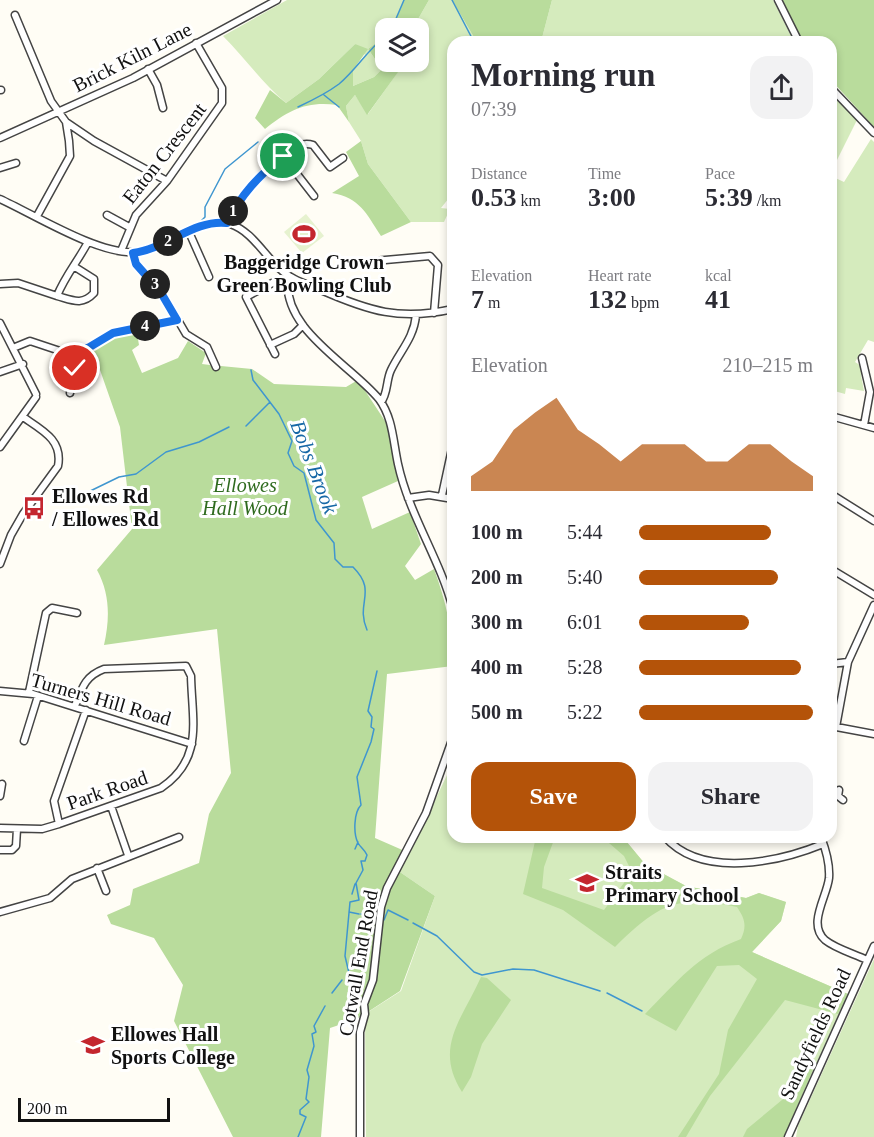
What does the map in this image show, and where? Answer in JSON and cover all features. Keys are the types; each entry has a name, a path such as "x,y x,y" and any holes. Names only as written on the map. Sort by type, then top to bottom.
{"street":[{"name":"Brick Kiln Lane","path":"0,138 148,69 277,0"},
{"path":"778,0 796,36"},
{"path":"15,15 51,101 66,122 94,141 167,181"},
{"name":"Eaton Crescent","path":"121,251 136,214 167,181 222,103 222,88 196,43"},
{"path":"148,69 157,85 164,108"},
{"path":"837,94 874,133"},
{"path":"37,216 70,156 66,122"},
{"path":"227,223 236,204 254,179 294,147 308,143 313,145 330,167 343,158"},
{"path":"283,156 314,196"},
{"path":"0,168 16,164"},
{"path":"0,199 88,242 133,253 151,249 211,223 227,223 239,227 288,275 364,309 388,314 416,315 447,310"},
{"path":"107,215 129,227"},
{"path":"189,232 209,277"},
{"path":"57,296 65,277 75,267 88,242"},
{"path":"133,253 136,264 160,291 189,337 207,347 209,360 216,367"},
{"path":"374,261 430,256 434,258 438,265 434,313"},
{"path":"385,260 386,268"},
{"path":"0,284 18,283 78,303 88,300 94,293 94,279 75,267"},
{"path":"288,275 286,288 288,296 303,325 321,345 358,376 381,402 390,420 408,498 441,570 447,590"},
{"path":"274,354 246,297 276,281"},
{"path":"381,402 390,371 415,327 416,315"},
{"path":"69,354 79,348 88,348 113,333 177,320"},
{"path":"0,323 23,364 36,395 23,417 0,447"},
{"path":"270,345 294,334 303,325"},
{"path":"13,348 30,341 69,354 75,368 70,393"},
{"path":"864,425 870,392 865,361"},
{"path":"0,372 23,364"},
{"path":"0,564 11,535 58,466 60,459 52,437 23,417"},
{"path":"837,418 874,428"},
{"path":"442,495 447,472"},
{"path":"408,498 442,495 447,497"},
{"path":"837,498 874,521"},
{"path":"837,573 874,595"},
{"path":"837,709 848,662 874,604"},
{"path":"29,692 46,613 52,608 77,613"},
{"path":"837,663 848,662"},
{"name":"Park Road","path":"0,828 42,829 59,824 161,788 188,763 192,744 191,676 186,666 104,669 85,680 75,706"},
{"name":"Turners Hill Road","path":"0,691 29,692 192,744"},
{"path":"24,741 38,696"},
{"path":"59,824 54,801 86,710"},
{"path":"837,727 874,734"},
{"name":"Cotwall End Road","path":"360,1137 360,1032 365,1014 364,1004 373,980 381,907 387,888 426,813 447,760"},
{"path":"0,796 2,784"},
{"path":"111,806 128,855"},
{"path":"0,850 12,850 15,846 17,829"},
{"path":"0,912 50,898 72,879 128,855 179,837"},
{"path":"671,843 692,855 736,863 796,855 817,843"},
{"path":"823,843 829,868 829,880 818,917 819,931 826,941 867,960"},
{"path":"97,868 106,891"},
{"name":"Sandyfields Road","path":"788,1137 874,946"}],"green space":[{"path":"287,0 404,0 396,18 375,18 375,44 368,49 375,59 375,72 379,72 374,77 353,86 353,70 365,55 355,44 319,79 286,103 223,36"},
{"path":"404,0 429,0 419,18 396,18"},
{"path":"429,0 452,0 473,36 447,36 447,200 441,208 447,209 444,222 411,222 368,164 361,141 349,122 346,106 355,95 368,114 398,72 429,72 429,18 419,18"},
{"path":"452,0 552,0 543,36 473,36"},
{"path":"552,0 773,0 791,36 543,36"},
{"path":"781,0 874,0 874,127 837,87 837,36 800,36"},
{"path":"355,44 368,49 353,70 353,86 374,77 379,72 398,72 367,115 355,95 346,106 349,122 337,105 326,104 298,108 265,129 255,118 270,90 286,103 319,79"},
{"path":"375,44 375,59 368,49"},
{"path":"837,98 857,120 837,160"},
{"path":"871,139 874,142 874,342 868,340 855,362 863,367 864,373 861,375 864,391 846,388 845,394 837,392 837,179 844,182"},
{"path":"361,141 368,164 411,222 381,236 356,203 342,195 332,193 359,176 346,152"},
{"name":"Baggeridge Crown Green Bowling Club","path":"306,214 324,236 302,253 284,232"},
{"name":"Ellowes Hall Wood","path":"136,328 139,345 132,350 142,373 178,358 188,341 206,353 202,364 210,365 214,370 221,366 252,369 274,384 346,387 358,380 387,424 398,481 362,497 372,529 410,512 421,544 405,566 415,580 434,569 442,593 447,615 447,667 387,674 375,838 407,852 397,870 435,896 400,991 357,1019 330,1028 321,1137 233,1137 174,1021 183,985 154,938 111,924 107,915 130,905 133,889 199,863 209,814 231,773 217,629 104,645 108,606 97,570 132,529 120,427 93,350 115,333"},
{"path":"447,775 447,843 628,843 645,864 686,886 746,898 759,893 786,902 781,921 752,952 848,994 783,1137 366,1137 365,1014 401,991 435,896 397,870 407,852 410,853"},
{"path":"535,843 553,843 544,867 542,888 604,910 632,872 624,856 609,843 628,843 645,864 686,886 746,898 759,893 786,902 781,921 752,952 848,994 838,1014 785,1000 710,1096 686,1137 678,1137 719,1074 728,1030 757,979 739,965 717,966 676,1031 645,1014 688,970 712,953 741,939 744,923 737,907 698,902 669,906 644,921 615,947 563,910 523,894"},
{"path":"874,959 874,1137 796,1137 798,1126"},
{"path":"481,977 487,978 511,1000 482,1044 471,1077 462,1092 450,1061 451,1047 459,1020"},
{"path":"814,1067 784,1137 743,1137 747,1129 794,1090 799,1074"}],"waterway":[{"name":"Bobs Brook","path":"396,18 404,0"},
{"path":"452,0 471,36"},
{"name":"Bobs Brook","path":"298,107 339,84 375,45"},
{"path":"324,95 339,107"},
{"name":"Bobs Brook","path":"201,221 205,217 205,207 225,169 258,142"},
{"name":"Bobs Brook","path":"251,370 253,380 279,414 292,441 288,453 294,466 304,473 316,520 334,543 335,559 343,567 353,567 364,583 363,612 367,630"},
{"path":"246,426 270,402"},
{"path":"82,495 119,477 136,474 166,452 199,442 229,427"},
{"name":"Bobs Brook","path":"349,973 345,956 350,902 359,900 356,883 363,870 361,861 365,861 367,855 358,843 355,834 356,817 361,805 357,777 374,729 371,727 372,717 368,711 377,671"},
{"name":"Bobs Brook","path":"355,849 358,842"},
{"name":"Bobs Brook","path":"352,894 355,884"},
{"path":"384,920 388,910 408,920"},
{"path":"349,912 359,914"},
{"path":"361,914 376,916"},
{"path":"413,923 437,936 474,972 482,975 513,969 534,970 600,991"},
{"name":"Bobs Brook","path":"332,993 342,980"},
{"path":"607,993 642,1011"},
{"name":"Bobs Brook","path":"298,1137 306,1117 300,1114 300,1110 309,1102 306,1099 309,1077 307,1070 314,1046 312,1034 316,1032 314,1026 325,1006"}],"place":[{"name":"Baggeridge Crown Green Bowling Club","path":"304,234"},
{"name":"Ellowes Rd / Ellowes Rd","path":"34,508"},
{"name":"Straits Primary School","path":"587,883"},
{"name":"Ellowes Hall Sports College","path":"93,1045"}],"route":[{"path":"75,368 69,354 79,348 88,348 122,330 177,320 160,291 136,264 133,253 151,249 211,223 227,223 236,204 254,179 283,156"}]}
